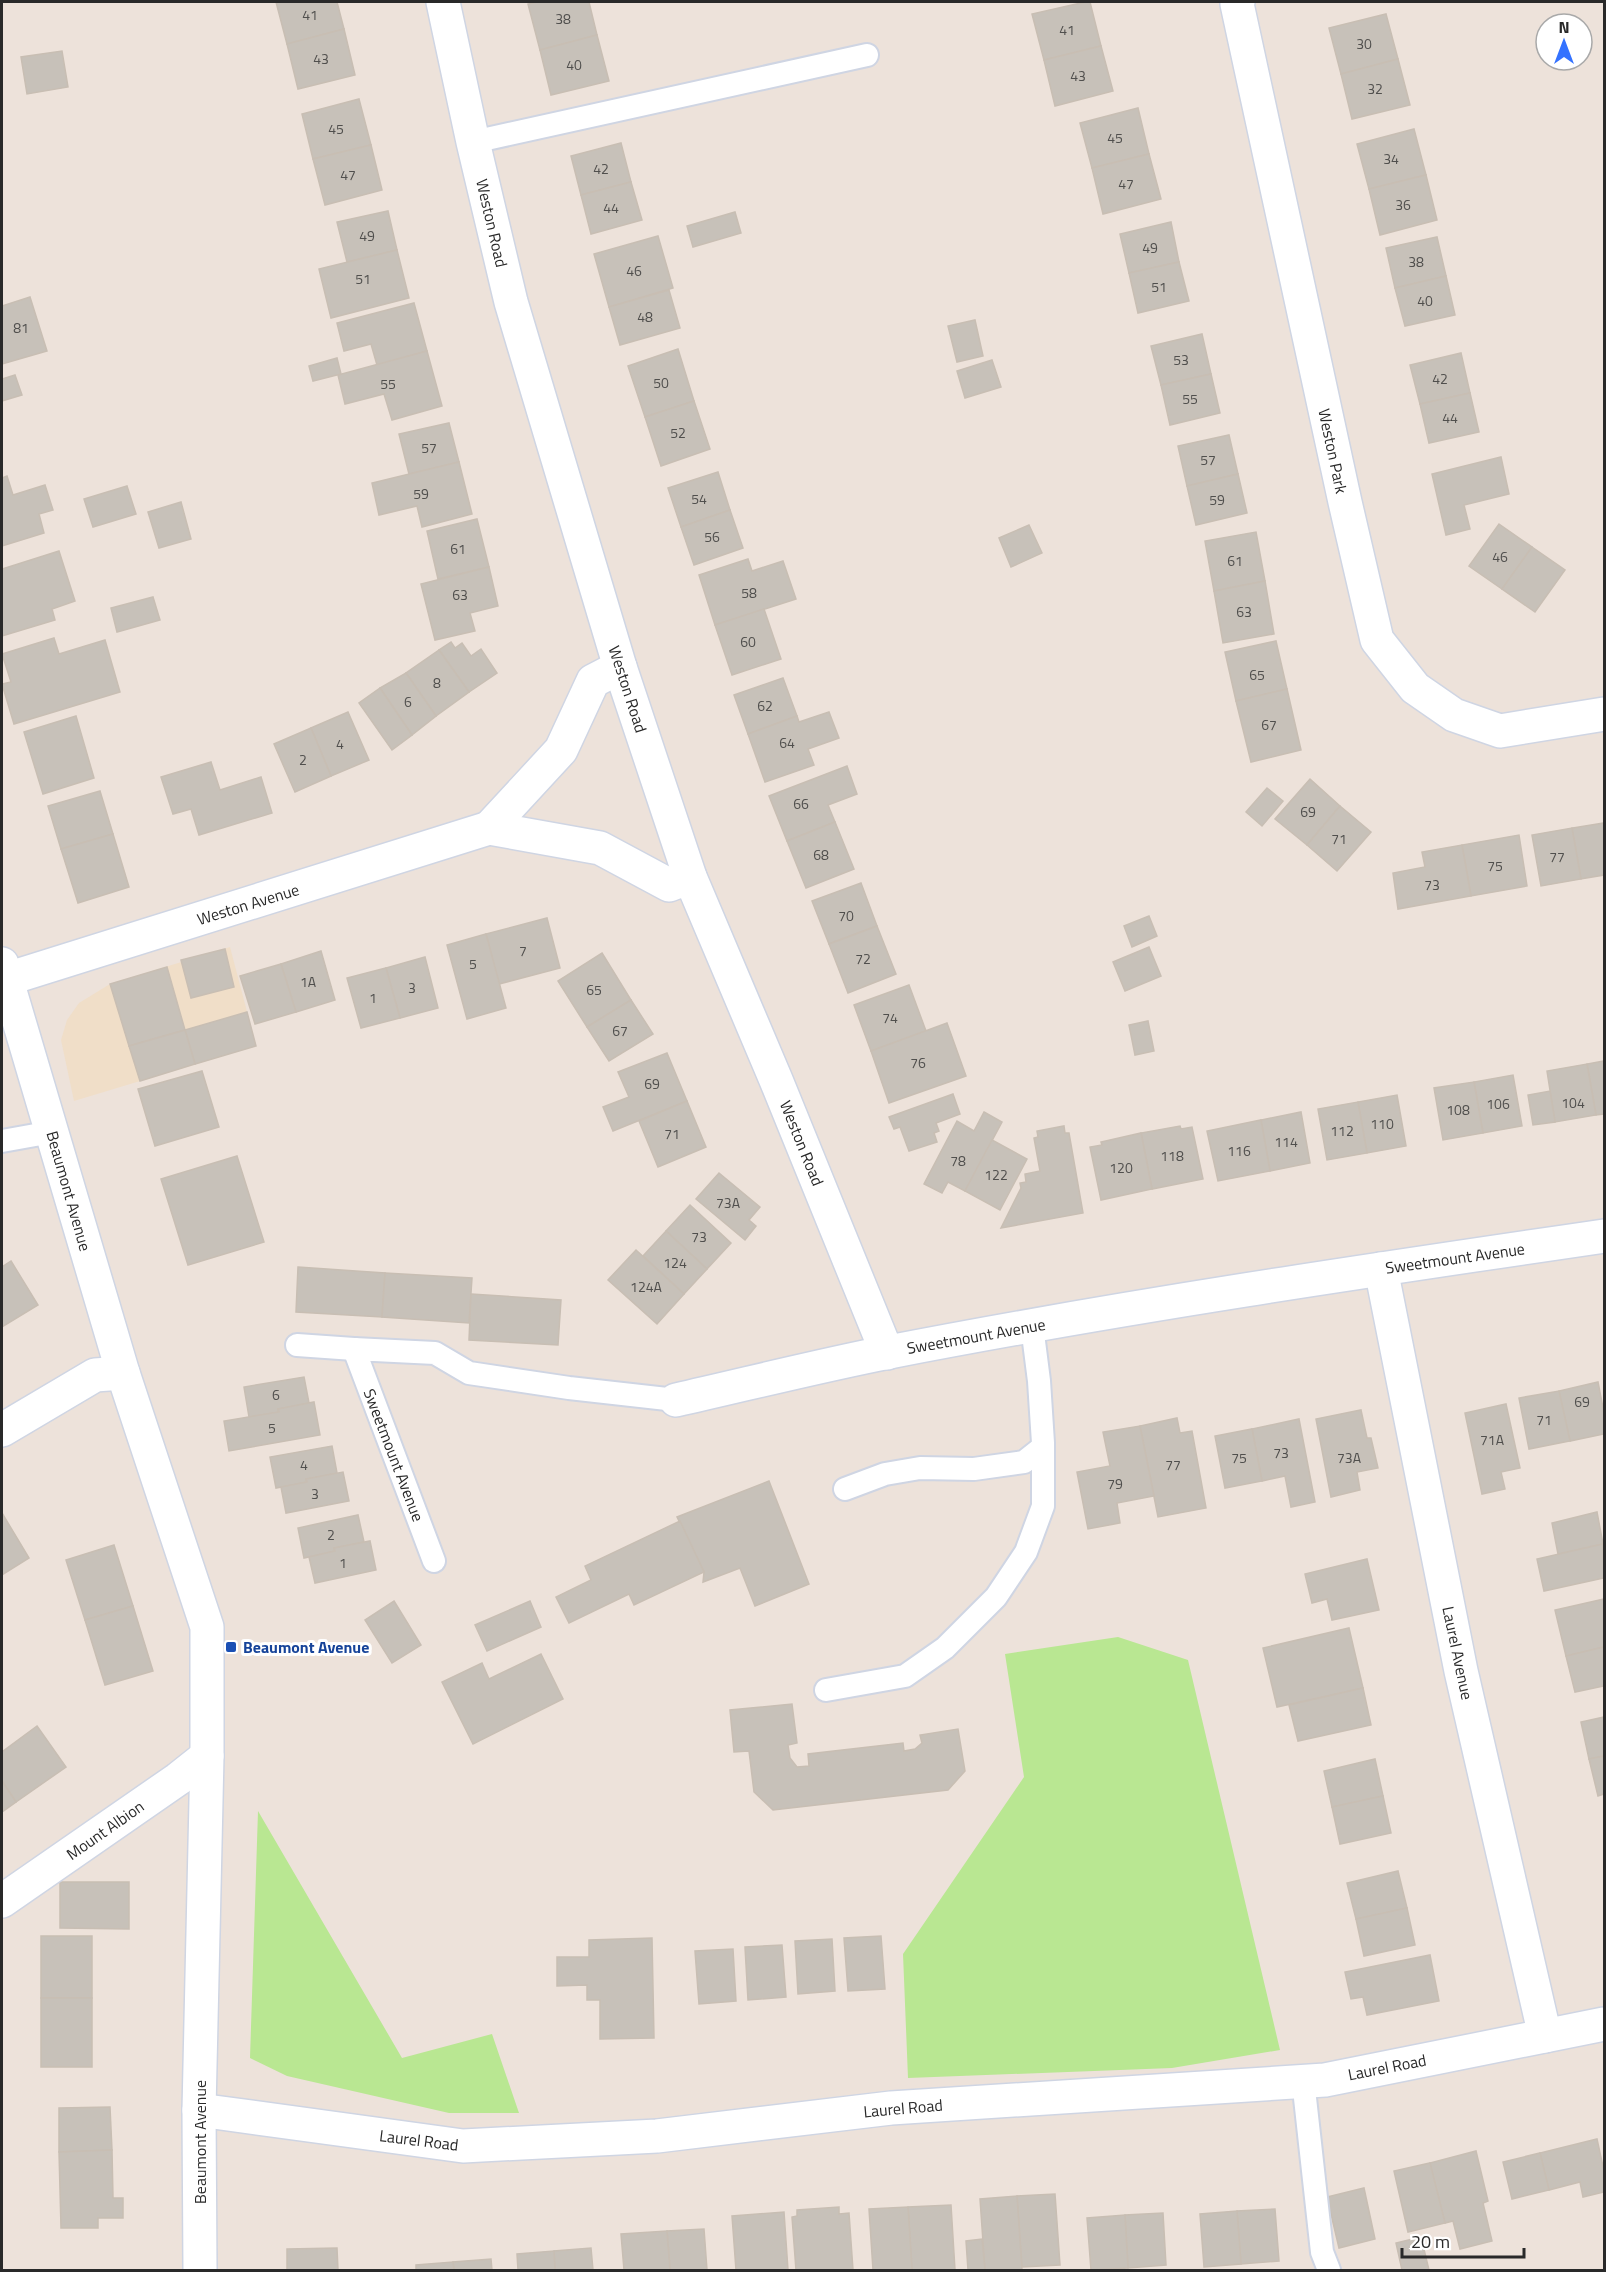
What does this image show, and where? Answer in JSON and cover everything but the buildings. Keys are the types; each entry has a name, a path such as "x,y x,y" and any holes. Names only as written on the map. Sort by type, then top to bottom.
{"street":[{"name":"Weston Road","path":"443,2 511,302 620,667 690,877 776,1080 887,1353"},
{"name":"Weston Park","path":"1236,2 1377,639 1415,688 1454,715 1500,730 1605,714"},
{"name":"Weston Avenue","path":"489,828 561,750 593,681 620,667"},
{"name":"Weston Avenue","path":"4,972 489,828 600,848 669,885 690,877"},
{"name":"Beaumont Avenue","path":"4,972 123,1372 207,1627 200,2271"},
{"name":"Sweetmount Avenue","path":"676,1400 887,1353 1032,1326 1381,1269 1605,1236"},
{"name":"Laurel Avenue","path":"1381,1269 1461,1671 1545,2036"},
{"path":"2,1430 95,1375 123,1372"},
{"name":"Mount Albion","path":"2,1901 178,1779 207,1756"},
{"name":"Laurel Road","path":"200,2110 463,2146 657,2136 891,2108 1325,2080 1605,2024"}],"lane":[{"path":"473,142 867,55"},
{"path":"2,1141 52,1132"},
{"path":"826,1690 905,1676 945,1648 996,1597 1026,1552 1042,1506 1039,1381 1032,1326"},
{"name":"Sweetmount Avenue","path":"297,1345 435,1353 469,1373 569,1388 676,1400"},
{"name":"Sweetmount Avenue","path":"354,1349 434,1561"},
{"path":"845,1489 885,1474 920,1468 974,1469 1024,1461 1042,1447"},
{"path":"1303,2080 1322,2252 1329,2271"}],"shaded area":[{"path":"230,947 256,1046 74,1101 61,1040 67,1020 79,1003 110,984"}],"green space":[{"path":"1118,1637 1188,1660 1280,2050 1172,2068 908,2078 903,1954 1024,1777 1005,1654"},
{"path":"258,1811 402,2058 492,2034 519,2113 449,2113 287,2076 250,2058"}],"place":[{"name":"Beaumont Avenue","path":"231,1647"}]}
